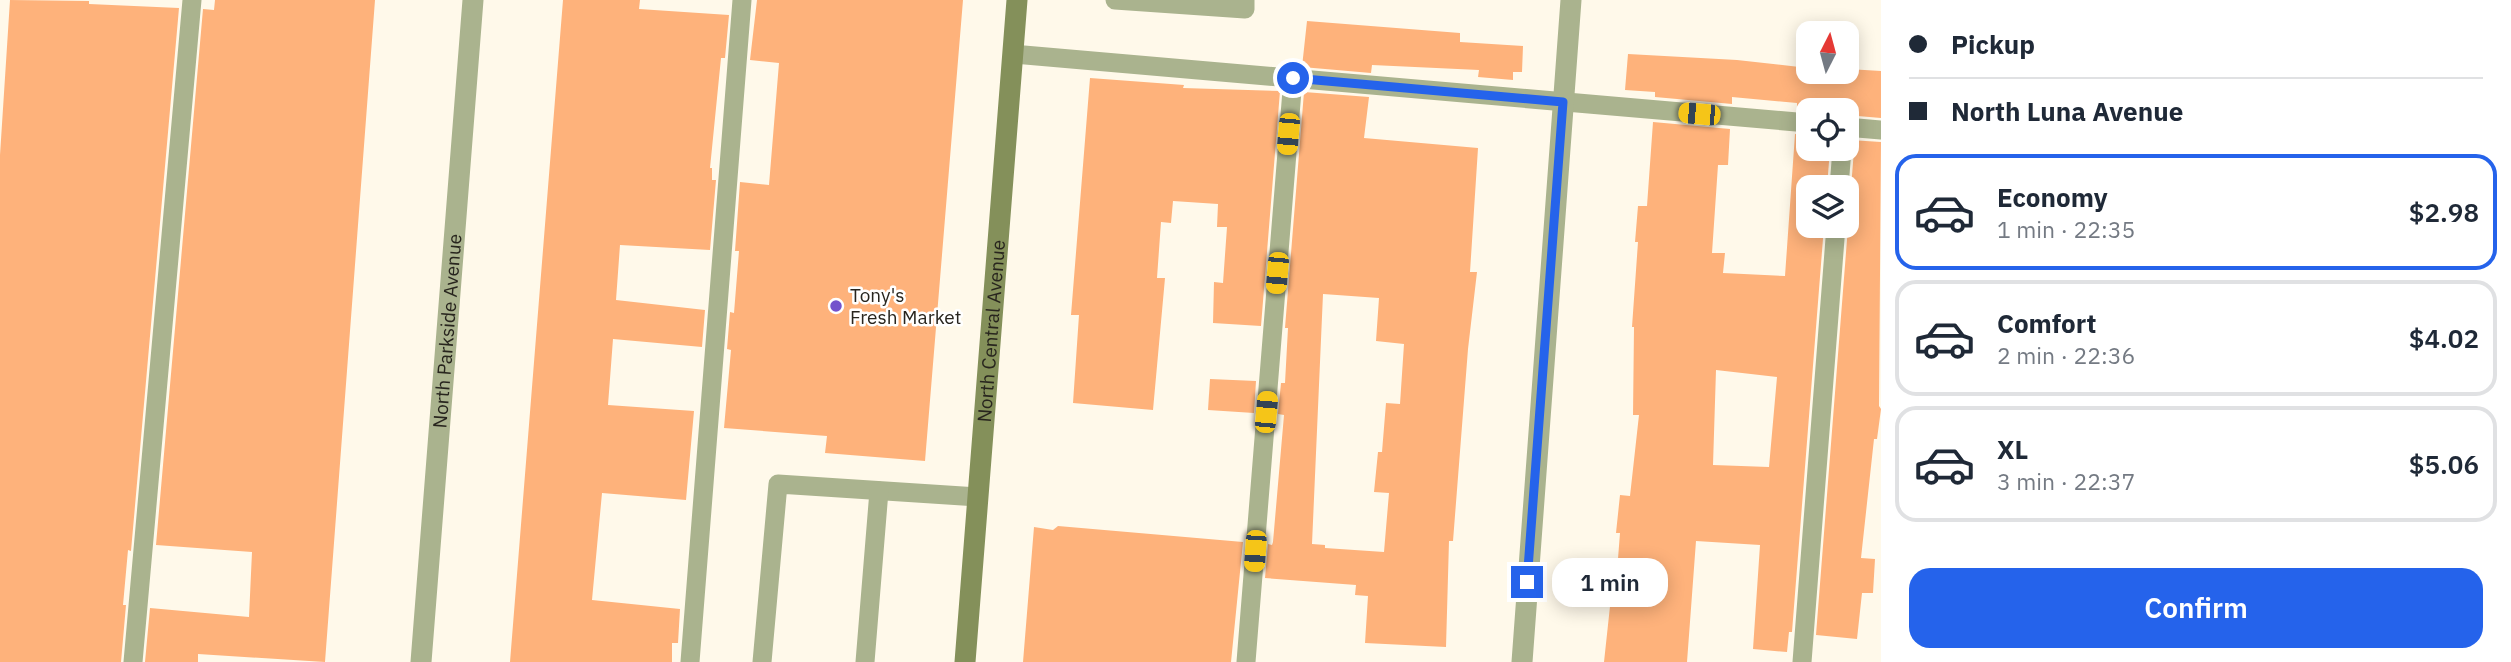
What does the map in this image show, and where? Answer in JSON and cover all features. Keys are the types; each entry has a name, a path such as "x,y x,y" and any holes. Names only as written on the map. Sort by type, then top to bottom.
{"street":[{"name":"North Parkside Avenue","path":"421,662 473,0"},
{"name":"North Central Avenue","path":"965,662 1017,0"},
{"path":"1521,662 1570,0"}],"lane":[{"path":"133,662 192,0"},
{"path":"690,662 742,0"},
{"path":"1115,0 1245,9 1245,0"},
{"path":"1013,54 1796,122"},
{"path":"1246,662 1293,78"},
{"path":"1859,128 1881,130"},
{"path":"1802,662 1835,238"},
{"path":"762,662 778,484 978,497"},
{"path":"865,662 879,491"}],"building":[{"path":"10,0 89,1 89,4 179,8 131,551 128,550 123,605 126,605 121,662 0,662 0,155"},
{"path":"215,0 375,0 325,662 198,654 198,662 145,662 150,608 249,617 252,552 156,545 203,9 214,10"},
{"path":"563,0 640,0 639,9 729,15 725,58 721,58 710,168 712,180 716,180 710,250 620,245 616,300 705,310 702,347 613,339 608,405 694,411 686,500 602,493 592,600 680,609 678,643 672,643 672,662 510,662"},
{"name":"Tony's Fresh Market","path":"757,0 963,0 925,461 825,453 827,436 724,428 731,350 727,349 730,312 734,313 739,251 735,251 740,182 769,185 779,63 750,60"},
{"path":"1307,21 1460,33 1460,42 1523,46 1522,72 1513,72 1513,80 1478,77 1479,70 1372,65 1371,73 1302,67"},
{"path":"1628,54 1737,60 1796,67 1796,84 1859,84 1859,70 1881,71 1881,118 1859,116 1859,98 1796,98 1796,103 1732,97 1732,104 1655,97 1655,92 1625,90"},
{"path":"1090,78 1184,85 1183,88 1280,91 1261,326 1213,323 1214,282 1223,283 1227,227 1217,227 1218,204 1173,201 1171,223 1161,222 1157,278 1165,278 1153,410 1073,403 1079,315 1071,315"},
{"path":"1304,92 1369,97 1364,138 1478,148 1470,272 1477,272 1468,349 1453,541 1449,541 1446,647 1365,643 1368,596 1355,595 1356,585 1265,578 1268,544 1272,545 1273,542 1284,415 1278,414 1281,383 1285,383 1288,328 1285,328","holes":["1323,294 1379,298 1376,341 1404,344 1400,404 1386,403 1382,452 1378,452 1374,492 1389,493 1384,552 1325,548 1325,545 1312,544"]},
{"path":"1653,122 1730,129 1728,165 1718,165 1712,253 1725,253 1723,273 1785,276 1795,134 1796,161 1829,161 1828,175 1796,175 1796,238 1823,238 1792,632 1789,632 1787,652 1753,649 1760,545 1696,541 1687,662 1604,662 1611,597 1615,597 1620,533 1616,533 1620,495 1630,496 1639,415 1633,415 1632,327 1638,206 1647,206","holes":["1716,370 1777,377 1769,467 1713,465"]},
{"path":"1859,141 1881,142 1881,409 1877,439 1874,439 1861,558 1875,559 1873,593 1862,593 1857,639 1816,635 1847,238 1859,238 1859,175 1852,175 1853,161 1859,161"},
{"path":"1210,379 1256,381 1254,413 1208,410"},
{"path":"1058,526 1243,542 1231,662 1023,662 1034,527 1053,530"}],"place":[{"name":"Tony's Fresh Market","path":"836,306"}],"route":[{"path":"1293,78 1563,102 1527,582"}]}
